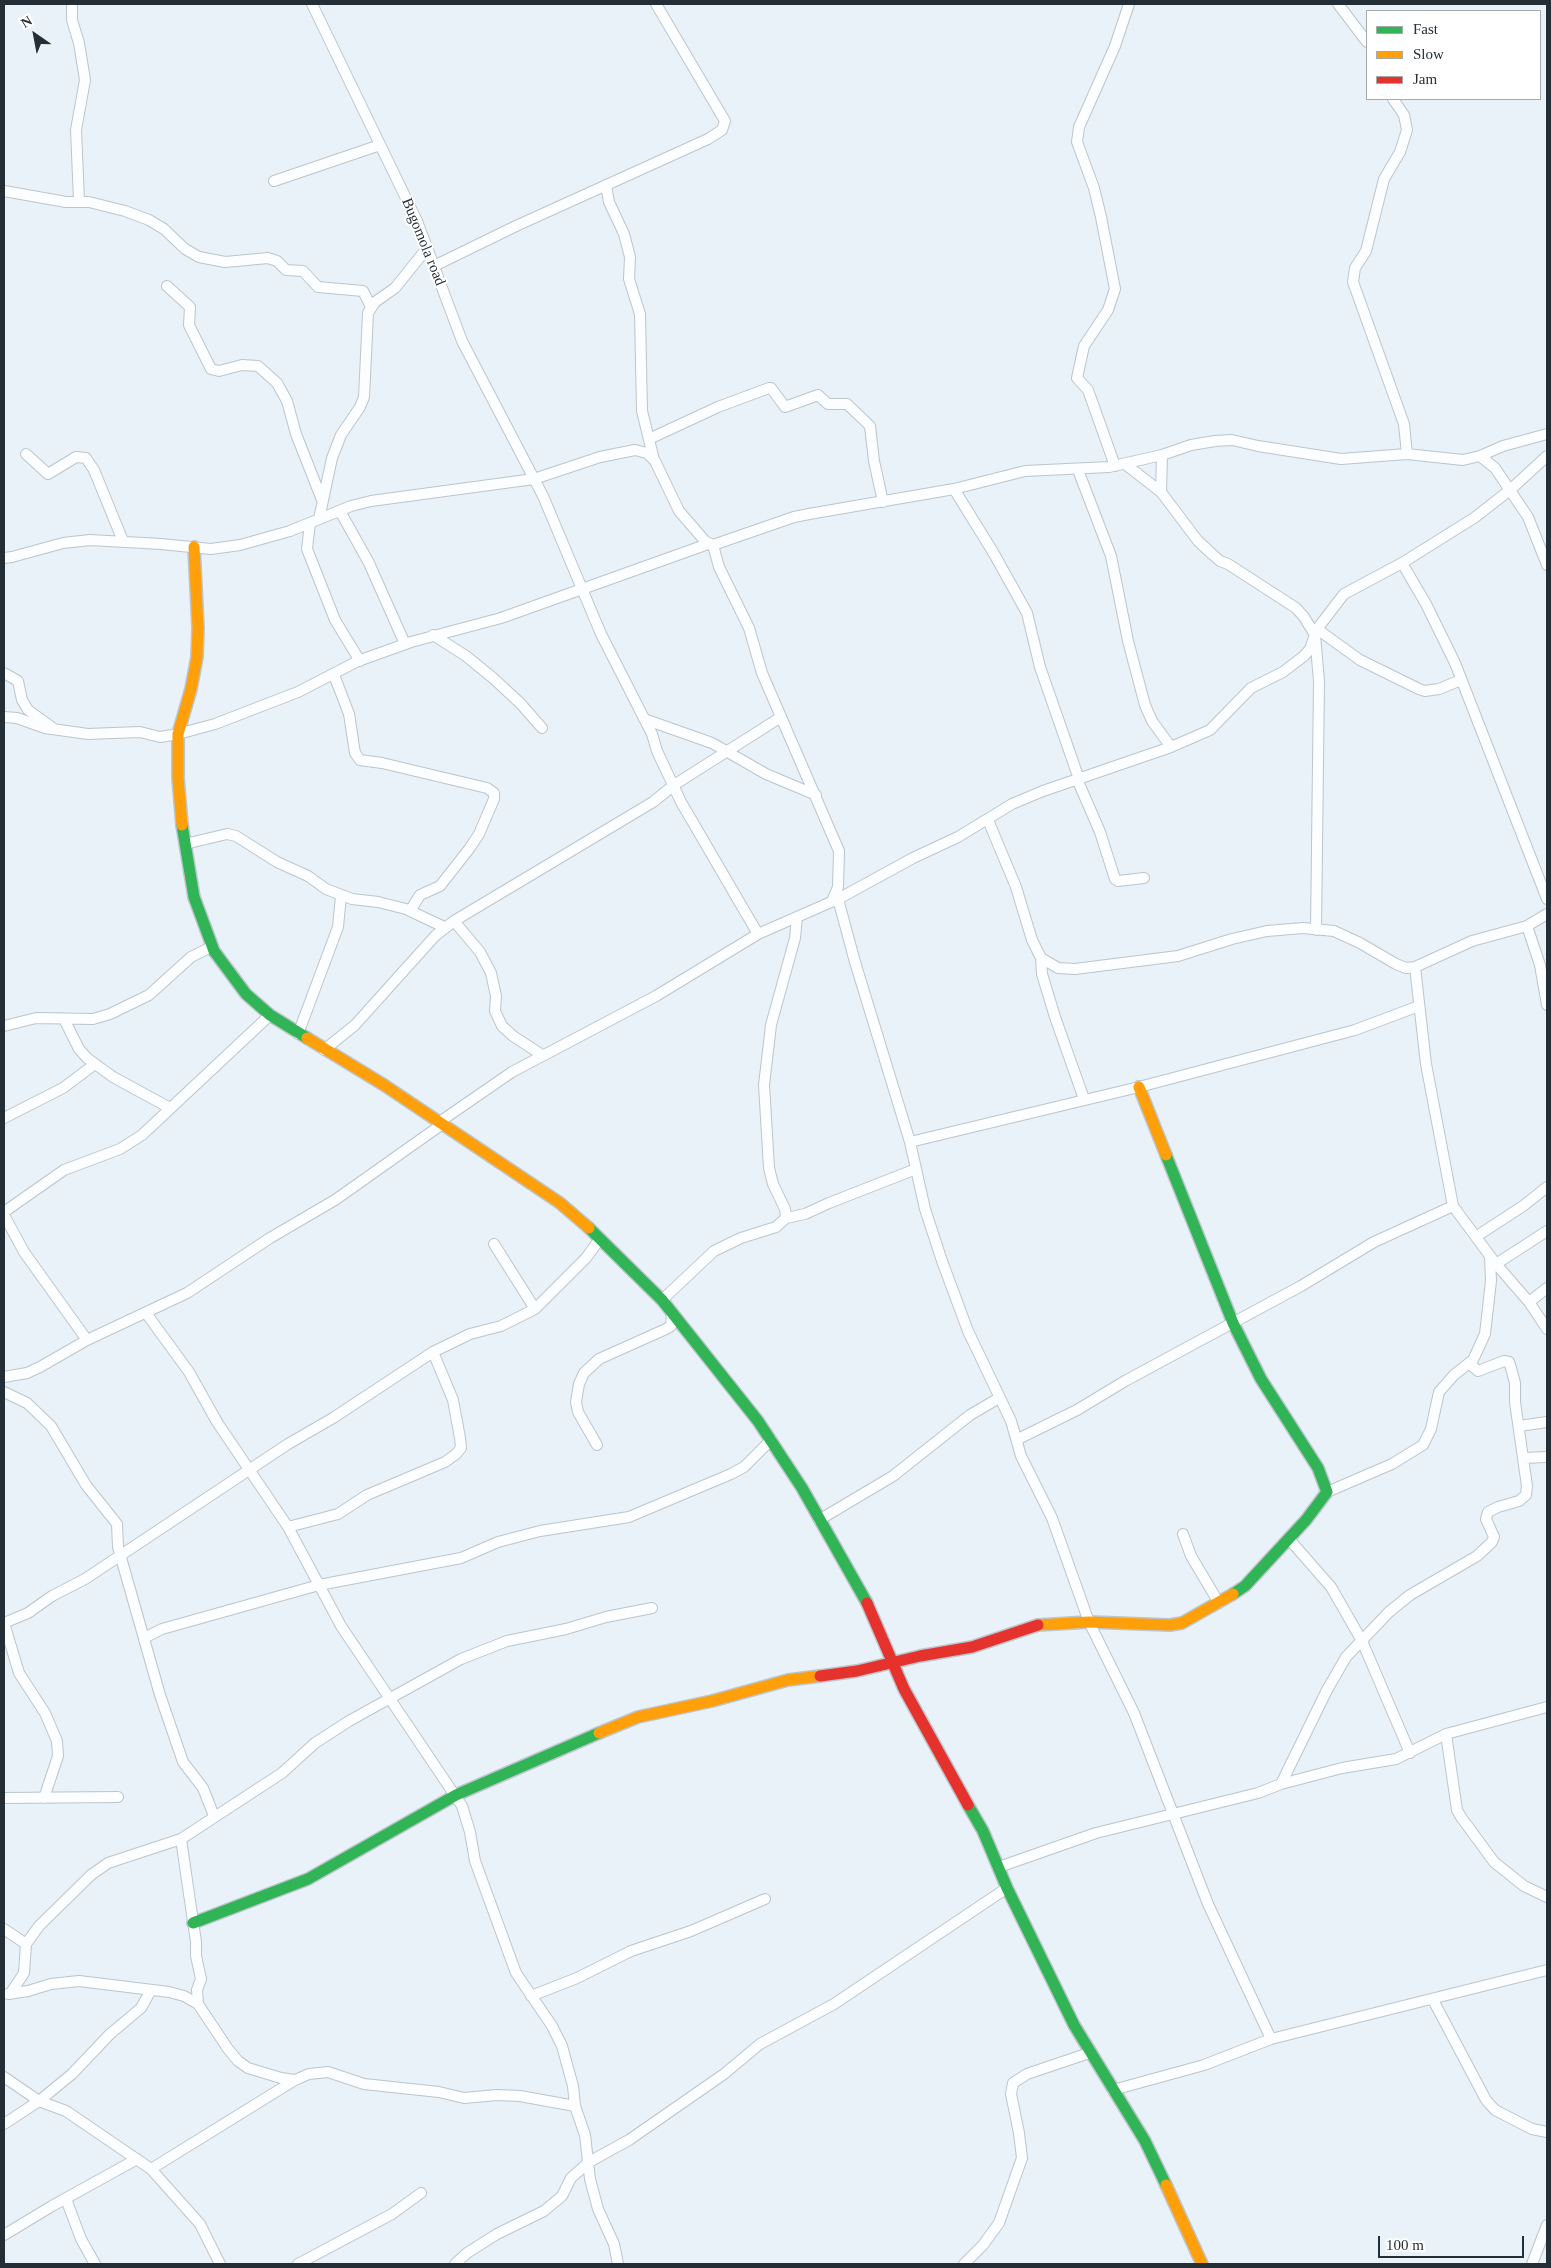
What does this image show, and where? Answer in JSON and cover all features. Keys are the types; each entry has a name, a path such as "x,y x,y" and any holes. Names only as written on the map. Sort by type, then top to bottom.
{"street":[{"path":"72,4 72,20 79,43 86,80 76,130 79,200"},
{"name":"Bugomola road","path":"312,4 428,247 462,341 534,479 563,540 601,634 644,719 681,802 758,934"},
{"path":"434,266 606,184 708,139 725,127 725,121 656,4"},
{"path":"1129,4 1115,46 1077,136 1078,146 1094,188 1102,217 1115,289 1108,310 1084,346 1077,378 1088,390 1120,465 1161,492 1198,541 1220,561 1228,564 1296,608 1316,632 1360,660 1419,690 1425,692 1461,680"},
{"path":"1338,4 1366,41"},
{"path":"1394,100 1404,115 1407,130 1400,152 1384,179 1366,251 1356,268 1353,282 1404,424 1407,454"},
{"path":"274,181 380,145"},
{"path":"606,184 609,202 624,234 630,254 629,274 640,314 642,411 655,461 679,511 711,545 717,562 749,628 762,673 839,850 838,887 835,900 910,1142 925,1209 942,1261 968,1332 1018,1440 1024,1462 1052,1518 1089,1622 1134,1712 1208,1904 1271,2039"},
{"path":"4,191 66,202 79,200 125,211 149,220 164,229 185,249 199,257 225,262 268,258 277,261 286,270 303,272 318,287 363,291 371,307"},
{"path":"360,660 335,620 308,552 307,544 323,501 334,450 341,435 360,407 364,396 366,384 367,318 371,307 395,288 428,247"},
{"path":"167,286 190,307 189,325 211,369 219,371 242,365 258,366 277,383 287,401 296,434 323,501"},
{"path":"649,439 718,407 769,388 771,388 785,407 818,395 828,404 849,405 870,426 874,461 883,502"},
{"path":"4,717 17,718 38,726 57,730 96,735 140,732 160,737 178,734 215,724 298,692 360,660 405,644 501,618 794,517 954,489 1025,471 1055,468 1078,470 1120,465 1162,455 1191,445 1232,440 1341,459 1407,454 1450,460 1480,456 1503,446 1547,434"},
{"path":"4,565 8,558 63,543 90,540 124,541 211,549 240,545 290,531 372,500 462,490 534,479 600,457 635,450 644,452 655,461"},
{"path":"26,454 48,474 76,457 86,458 94,470 124,541"},
{"path":"1161,492 1162,455"},
{"path":"1480,456 1495,468 1534,529 1547,565"},
{"path":"4,1377 27,1373 88,1340 187,1293 270,1238 334,1200 512,1072 656,996 758,934 835,900 988,820 1020,801 1172,746 1210,730 1251,688 1284,672 1310,649 1316,632 1344,594 1402,563 1474,518 1510,490 1547,456"},
{"path":"1078,470 1112,556 1128,641 1145,705 1152,721 1172,746"},
{"path":"954,489 994,552 1027,613 1040,666 1078,779 1100,832 1115,879 1118,881 1144,878"},
{"path":"340,511 369,563 405,644"},
{"path":"194,547 198,628 197,657 191,689 178,734 178,778 185,844 194,897 211,947 246,994 270,1015 324,1050 384,1085 439,1124 560,1203 582,1222 599,1240 638,1274 662,1300 771,1440 873,1614 912,1704 983,1831 1007,1888 1090,2052 1134,2120 1182,2217 1201,2264"},
{"path":"1402,563 1426,604 1455,663 1547,899"},
{"path":"1316,632 1318,680 1316,930"},
{"path":"433,635 493,678 520,702 542,728"},
{"path":"4,673 18,681 22,700 28,710 57,730"},
{"path":"334,675 349,714 355,753 360,760 382,763 487,788 494,794 494,799 482,826 469,849 438,888 422,894 410,911"},
{"path":"324,1050 355,1025 444,928 631,816 653,802 674,785 781,716"},
{"path":"644,719 712,743 766,774 816,795"},
{"path":"988,820 1013,879 1032,940 1041,958 1042,974 1055,1017 1084,1099"},
{"path":"185,844 227,834 236,836 277,862 308,876 326,889 341,896 364,902 386,904 410,911 444,928"},
{"path":"298,1034 338,926 341,896"},
{"path":"1041,958 1058,968 1075,969 1178,956 1232,939 1267,932 1303,928 1334,931 1406,968 1415,967 1472,941 1527,926 1547,914"},
{"path":"786,1218 785,1209 773,1184 769,1168 764,1085 771,1025 794,938 797,917"},
{"path":"454,921 480,952 491,973 496,996 495,1011 502,1026 513,1036 542,1055"},
{"path":"1527,926 1540,965 1547,1005"},
{"path":"4,1026 36,1018 64,1020 103,1017 134,1004 149,995 191,957 211,947"},
{"path":"1415,967 1426,1064 1453,1206 1493,1260 1529,1302 1547,1329"},
{"path":"910,1142 1139,1087 1356,1030 1419,1006"},
{"path":"88,1340 24,1252 4,1214 64,1170 120,1148 142,1135 270,1015"},
{"path":"64,1020 79,1049 95,1064 113,1078 170,1108"},
{"path":"4,1118 63,1088 95,1064"},
{"path":"1139,1087 1232,1323 1261,1379 1318,1468 1327,1492"},
{"path":"662,1300 714,1252 741,1238 776,1226 786,1218 805,1214 916,1169"},
{"path":"1477,1236 1524,1206 1547,1187"},
{"path":"1018,1440 1077,1410 1301,1286 1374,1242 1453,1206"},
{"path":"1493,1260 1547,1231"},
{"path":"44,1798 58,1756 57,1741 45,1713 19,1673 4,1623 28,1613 52,1596 85,1579 288,1444 371,1394 433,1352 470,1334 501,1326 535,1309 586,1258 599,1240"},
{"path":"494,1244 535,1309"},
{"path":"193,1922 308,1879 456,1795 602,1731 638,1718 781,1681 857,1671 972,1647 1040,1624 1089,1622 1170,1625 1182,1623 1220,1603 1245,1586 1324,1499 1327,1492 1392,1464 1423,1445 1431,1429 1439,1392 1454,1375 1470,1364 1477,1355 1487,1327 1486,1312 1493,1260"},
{"path":"1529,1302 1547,1288"},
{"path":"598,1445 578,1412 576,1402 579,1384 584,1373 599,1359 671,1326 672,1312"},
{"path":"146,1313 189,1372 217,1422 288,1527 341,1626 388,1699 456,1795 466,1818 477,1868 516,1973 552,2026 562,2046 573,2086 575,2106 585,2135 590,2180 598,2209 614,2244 618,2264"},
{"path":"288,1527 338,1514 367,1495 446,1462 461,1448 453,1400 433,1352"},
{"path":"1281,1784 1327,1690 1346,1657 1389,1612 1410,1596 1477,1556 1492,1542 1494,1536 1486,1515 1498,1507 1519,1501 1526,1495 1527,1486 1515,1402 1515,1383 1508,1362 1504,1361 1481,1371 1478,1371 1470,1364"},
{"path":"4,1392 27,1403 51,1426 86,1485 117,1524 120,1555 183,1762 203,1788 214,1816"},
{"path":"819,1520 893,1476 970,1415 999,1398"},
{"path":"1519,1426 1547,1422"},
{"path":"144,1638 162,1629 319,1585 461,1558 498,1542 540,1531 629,1517 744,1467 771,1440"},
{"path":"1523,1458 1547,1457"},
{"path":"1183,1534 1190,1556 1220,1603"},
{"path":"1289,1539 1331,1587 1362,1641 1410,1753"},
{"path":"7,1993 24,1973 26,1944 50,1913 91,1875 108,1863 181,1839 282,1773 315,1743 388,1699 461,1659 507,1641 652,1608"},
{"path":"999,1867 1096,1834 1258,1793 1281,1784 1342,1768 1387,1761 1410,1753 1446,1734 1547,1707"},
{"path":"1446,1734 1457,1810 1461,1817 1494,1862 1524,1886 1547,1897"},
{"path":"4,1798 118,1797"},
{"path":"181,1839 196,1956 201,1979 197,1990 198,2004"},
{"path":"454,2264 484,2242 533,2218 555,2203 562,2196 571,2178 589,2162 629,2140 724,2074 760,2044 834,2004 1007,1888"},
{"path":"531,1996 577,1978 630,1950 691,1931 765,1899"},
{"path":"4,1929 26,1944"},
{"path":"1113,2090 1204,2064 1271,2039 1547,1970"},
{"path":"7,1993 73,1981 151,1990 184,1996 198,2004 238,2061 248,2068 281,2078 295,2080"},
{"path":"4,2124 39,2101 72,2074 110,2034 141,2008 151,1990"},
{"path":"1433,2000 1486,2100 1495,2110 1532,2129 1547,2132"},
{"path":"964,2264 983,2245 999,2223 1022,2158 1011,2094 1013,2083 1027,2074 1090,2052"},
{"path":"150,2169 295,2080 309,2074 328,2072 364,2084 439,2092 464,2098 497,2095 520,2096 575,2106"},
{"path":"4,2077 39,2101 66,2111 150,2169 200,2224 220,2264"},
{"path":"4,2235 137,2160"},
{"path":"298,2264 392,2214 422,2193"},
{"path":"66,2199 81,2239 95,2264"},
{"path":"1532,2264 1547,2225"}],"traffic: fast":[{"path":"182,825 194,897 214,951 246,994 270,1015 307,1038"},
{"path":"1166,1155 1233,1323 1261,1379 1318,1468 1327,1492 1306,1520 1245,1586 1233,1594"},
{"path":"589,1228 662,1300 758,1421 802,1488 867,1603"},
{"path":"193,1923 308,1879 456,1795 599,1733"},
{"path":"968,1805 983,1831 1007,1888 1074,2025 1145,2141 1166,2185"}],"traffic: slow":[{"path":"182,825 178,778 178,734 191,689 197,657 198,628 194,547"},
{"path":"307,1038 384,1085 560,1203 589,1228"},
{"path":"1139,1087 1166,1155"},
{"path":"1038,1625 1089,1622 1170,1625 1182,1623 1233,1594"},
{"path":"599,1733 638,1717 712,1701 788,1680 820,1676"},
{"path":"1166,2185 1202,2264"}],"traffic: jam":[{"path":"867,1603 904,1689 968,1805"},
{"path":"820,1676 857,1671 920,1656 972,1647 1038,1625"}]}
